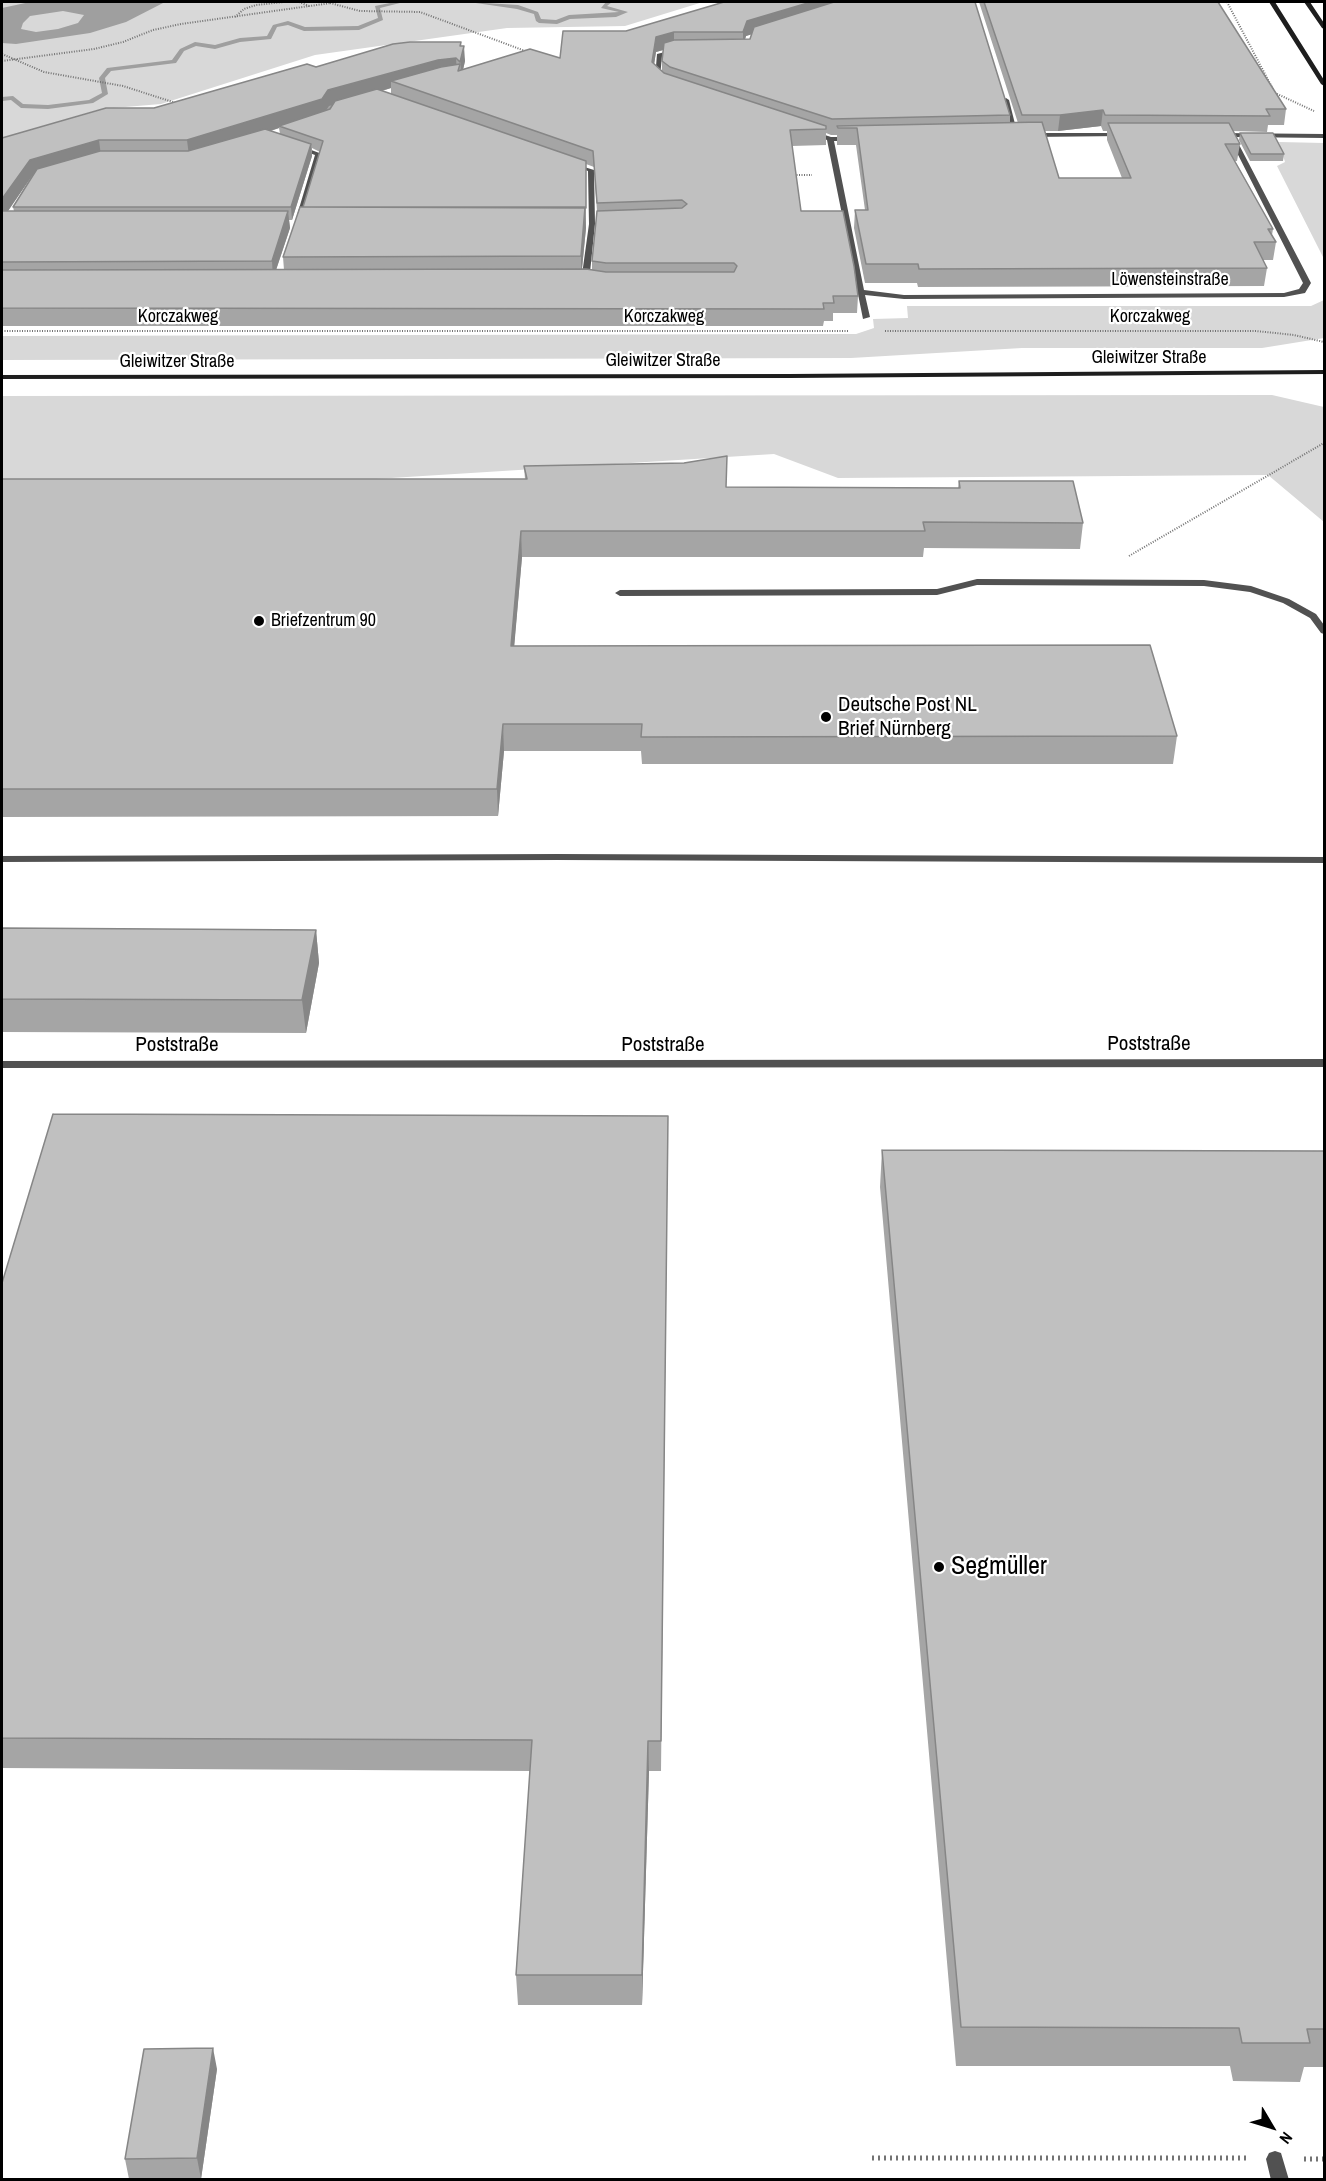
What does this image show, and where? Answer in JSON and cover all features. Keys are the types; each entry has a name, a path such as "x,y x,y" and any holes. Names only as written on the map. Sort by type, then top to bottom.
{"main road":[{"path":"1272,2 1324,84"},
{"path":"1308,2 1324,27"},
{"name":"Gleiwitzer Straße","path":"2,377 790,376 1324,372"}],"street":[{"path":"667,85 657,78 659,55 685,51"},
{"path":"1002,89 1016,135"},
{"path":"808,132 830,139 865,138"},
{"path":"1005,135 1135,135"},
{"path":"1207,135 1324,136"},
{"name":"Löwensteinstraße","path":"862,292 928,297 1284,295 1302,291 1307,283 1230,135"},
{"path":"830,139 866,317"},
{"path":"289,143 319,154 294,235"},
{"path":"557,158 591,170 592,224 586,282"},
{"path":"580,224 603,224"},
{"path":"286,225 309,225"},
{"path":"574,282 596,284"},
{"path":"620,593 937,592 977,582 1204,583 1251,589 1286,601 1313,616 1324,631"},
{"path":"2,859 1324,860"},
{"name":"Poststraße","path":"2,1065 1324,1063"},
{"path":"1275,2158 1280,2180"}],"path":[{"path":"235,17 244,9 256,5 284,2"},
{"path":"299,2 311,6"},
{"path":"2,61 85,51 123,42 153,30 335,2"},
{"path":"1227,2 1275,93 1319,114"},
{"path":"330,3 369,11 420,12 534,54 526,58"},
{"path":"2,54 44,72 123,86 182,105"},
{"path":"209,331 212,321"},
{"path":"522,331 524,321"},
{"name":"Korczakweg","path":"2,331 855,331"},
{"name":"Korczakweg","path":"879,331 1256,331 1294,335 1324,342"},
{"path":"1084,582 1324,443"},
{"path":"872,2158 1324,2159"}],"shaded area":[{"path":"2,2 703,2 625,26 507,28 315,55 161,104 101,109 2,138"},
{"path":"30,2 165,2 126,22 90,33 16,44 2,43 2,8","holes":["63,11 84,15 78,23 58,29 36,32 21,29 30,16"]},
{"path":"1279,142 1324,143 1324,259 1277,166 1285,162"},
{"path":"1324,300 1324,338 1262,348 1022,348 851,358 2,360 2,336 856,334 874,328 873,319 908,318 907,306 1311,306"},
{"path":"1272,395 1324,407 1324,522 1268,475 838,478 774,454 359,480 2,481 2,396"}],"building":[{"path":"724,2 811,2 747,21 743,32 674,32 656,37 652,62 664,73 826,126 826,129 790,130 801,211 843,211 858,296 833,296 834,303 823,303 824,309 2,308 2,270 586,269 606,272 734,272 737,266 734,263 606,263 592,261 597,211 682,208 687,204 682,200 597,203 593,151 391,81 460,64 458,71 530,49 560,58 563,31 626,31"},
{"path":"834,2 975,2 1010,115 832,119 670,67 662,61 664,43 674,40 750,39 754,27"},
{"path":"984,2 1218,2 1286,109 1266,109 1270,116 1105,115 1103,110 1060,115 1022,115"},
{"path":"461,42 460,46 464,46 460,62 456,58 438,60 328,90 322,99 187,140 99,140 30,160 2,199 2,138 106,108 154,108 307,64 316,67 393,44"},
{"path":"377,89 586,161 586,208 303,207 323,141 279,126 330,109 335,101"},
{"path":"1042,122 1059,178 1131,178 1108,123 1229,123 1240,144 1225,144 1273,229 1268,229 1276,242 1254,242 1267,268 919,269 918,264 866,264 855,210 868,210 857,128 838,128 837,126"},
{"path":"265,129 311,144 291,207 13,207 37,169 100,151 188,151"},
{"path":"1240,133 1273,133 1284,154 1251,154"},
{"path":"300,207 585,207 581,256 283,257"},
{"path":"2,211 288,211 272,261 2,262"},
{"path":"727,456 726,487 960,488 959,481 1073,481 1083,523 923,522 925,531 521,531 511,646 1150,645 1177,736 641,737 642,724 503,724 497,789 2,789 2,479 527,479 524,466 684,463"},
{"path":"2,928 316,930 302,1000 2,999"},
{"path":"53,1114 668,1116 661,1741 648,1741 642,1975 516,1975 532,1740 2,1738 2,1283"},
{"path":"882,1150 1324,1151 1324,2029 1307,2029 1310,2043 1242,2043 1239,2028 961,2027"},
{"path":"213,2048 197,2158 125,2159 144,2049"}],"waterway":[{"path":"2,99 13,98 21,106 48,107 91,102 105,94 102,78 109,69 174,62 182,50 195,44 215,47 240,40 269,38 275,26 288,23 304,29 359,28 381,19 377,7 401,2"},
{"path":"472,2 518,7 536,13 539,21 557,22 569,17 616,15 625,12 603,7 609,2"},
{"path":"631,2 643,2"}],"place":[{"name":"Briefzentrum 90","path":"259,621"},
{"name":"Deutsche Post NL Brief Nürnberg","path":"826,717"},
{"name":"Segmüller","path":"939,1567"}]}
